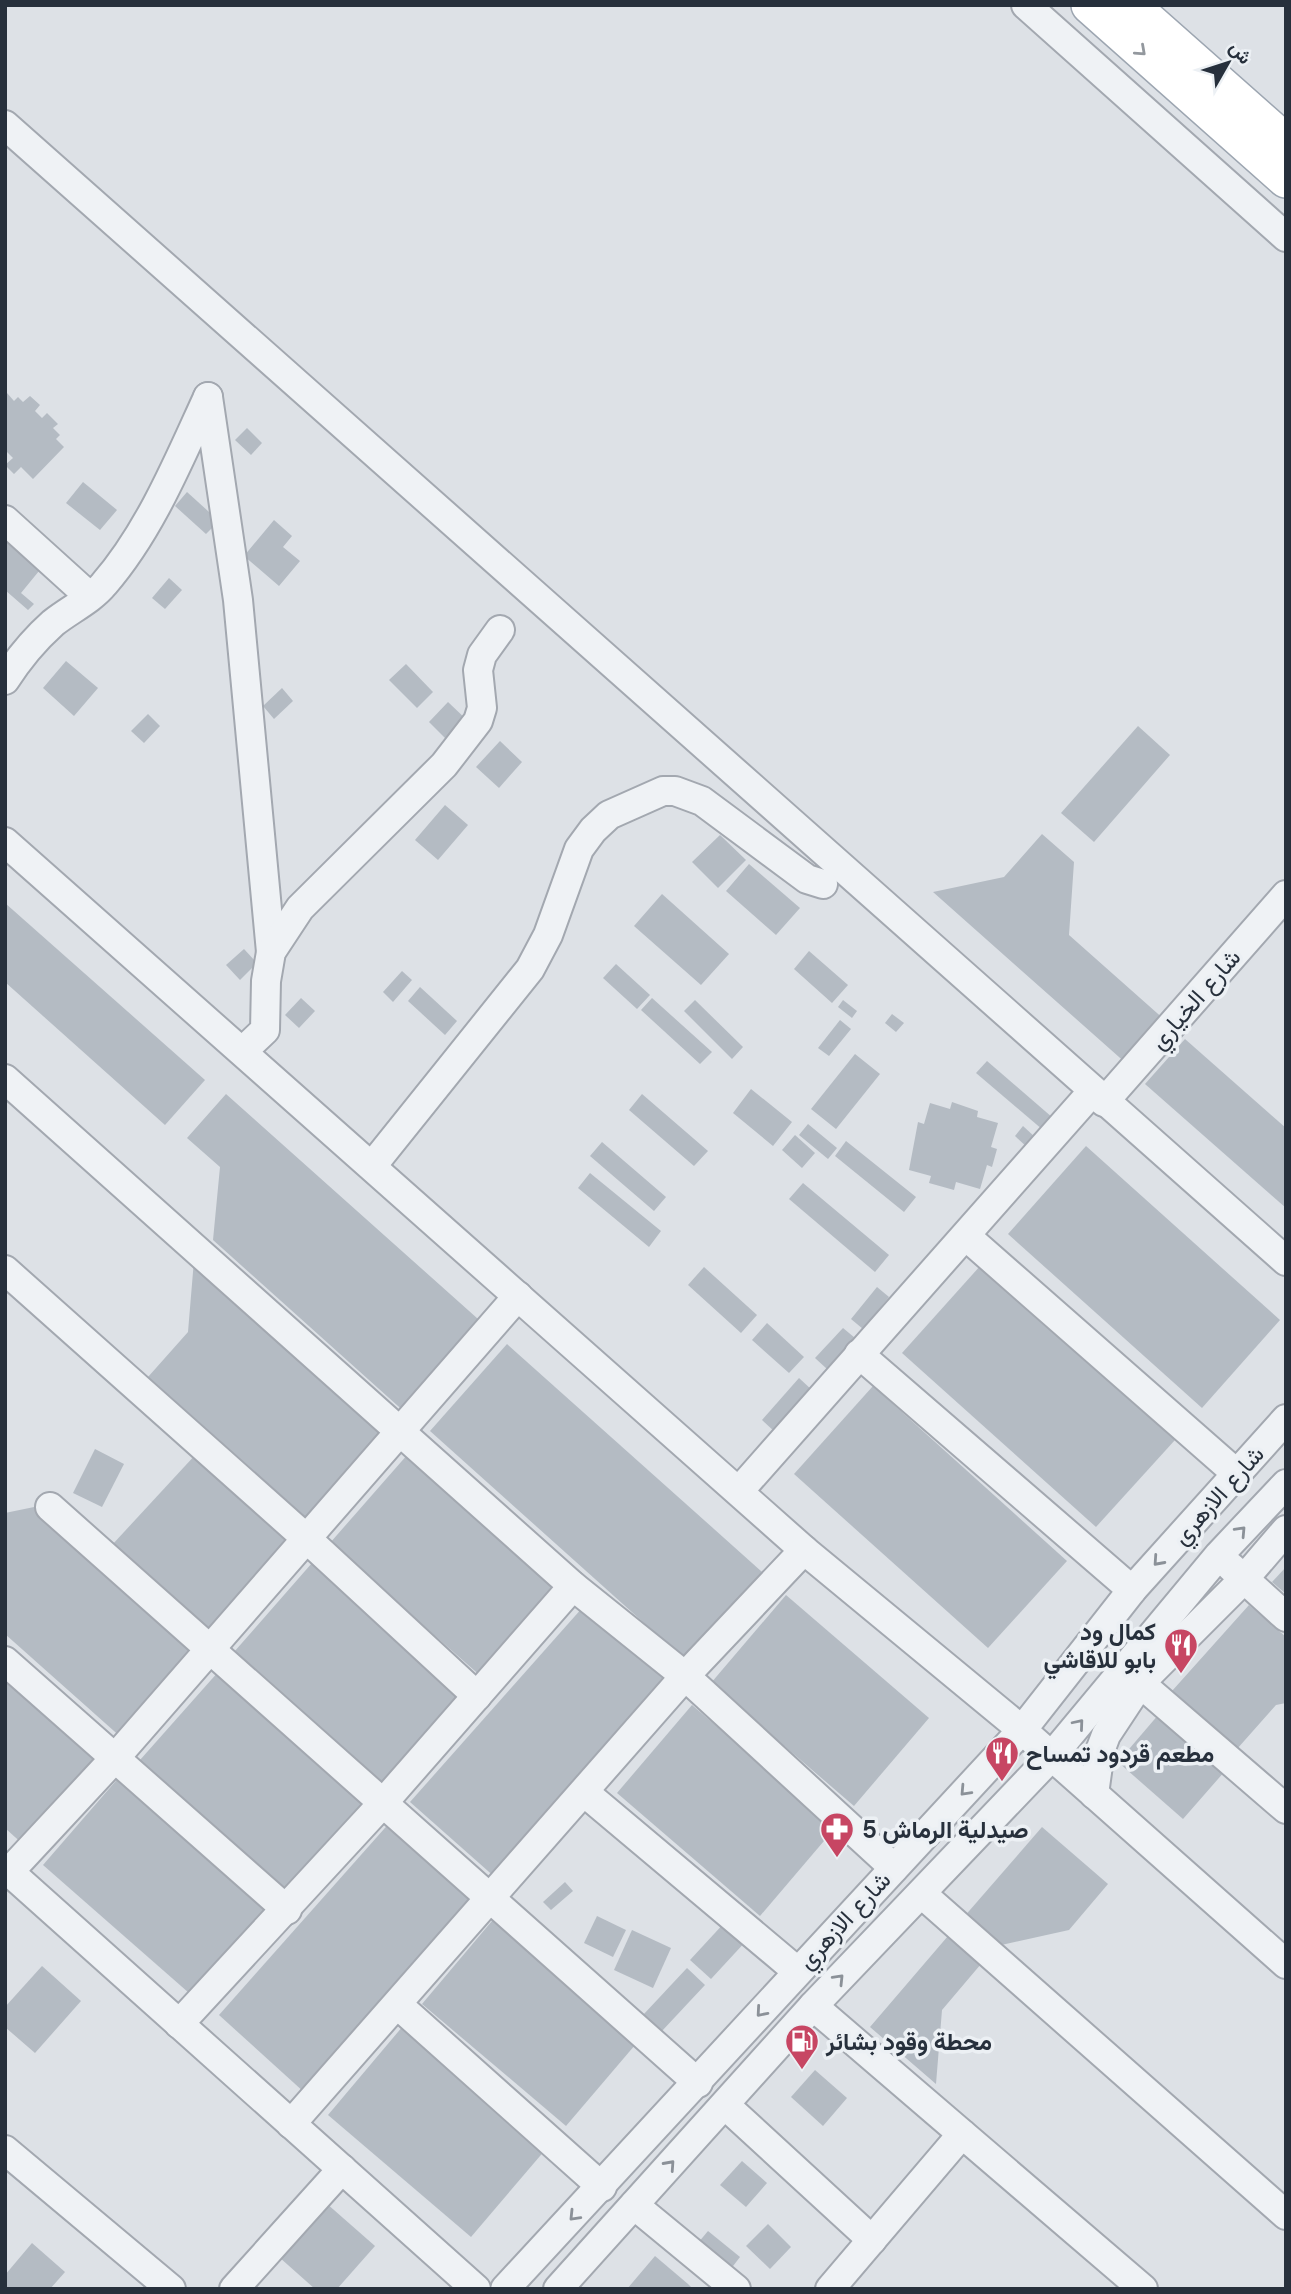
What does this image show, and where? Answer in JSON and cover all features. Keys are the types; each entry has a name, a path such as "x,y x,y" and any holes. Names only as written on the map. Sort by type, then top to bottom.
{"main road":[{"path":"1090,5 1286,179"},
{"path":"1130,5 1286,143"}],"street":[{"path":"1026,5 1286,237"},
{"path":"5,125 1286,1261"},
{"path":"5,680 28,647 54,623 103,587 120,564 169,481 208,397 238,600 271,952 266,981 265,1030 243,1051"},
{"path":"5,520 89,596"},
{"path":"271,952 300,908 444,765 478,721 482,708 478,670 482,655 500,629"},
{"path":"372,1166 530,969 548,935 579,849 609,815 663,791 690,795 807,879 823,884"},
{"path":"5,842 804,1550 1022,1730 1286,1964"},
{"name":"شارع الخياري","path":"739,1491 859,1354 1286,895"},
{"path":"5,1079 573,1586 685,1676 894,1868"},
{"path":"967,1237 1237,1474"},
{"path":"5,1269 307,1539 477,1696"},
{"path":"476,2289 7,1870 115,1758 518,1296"},
{"path":"859,1354 1132,1590"},
{"name":"شارع الازهري","path":"505,2289 1022,1730 1132,1590 1286,1419"},
{"name":"شارع الازهري","path":"558,2289 813,2006 1132,1676 1219,1555 1286,1484"},
{"path":"50,1507 698,2083"},
{"path":"1094,1794 1100,1751 1132,1676 1244,1579 1286,1530"},
{"path":"291,2124 685,1676 804,1550"},
{"path":"1219,1555 1286,1617"},
{"path":"179,2024 287,1910 573,1586"},
{"path":"5,1661 287,1910"},
{"path":"1132,1676 1286,1810"},
{"path":"584,1792 797,1971"},
{"path":"922,1894 1286,2216"},
{"path":"398,2005 602,2187"},
{"path":"813,2006 1143,2289"},
{"path":"725,2105 872,2240"},
{"path":"830,2289 962,2134"},
{"path":"5,2150 171,2289"},
{"path":"234,2289 342,2169"},
{"path":"634,2205 736,2289"}],"building":[{"path":"7,393 14,401 18,397 23,402 30,396 40,405 35,411 42,418 47,413 58,424 53,428 60,435 56,439 64,447 33,479 21,467 14,474 5,465 13,458 5,450"},
{"path":"247,428 262,443 251,455 235,440"},
{"path":"83,482 117,510 100,530 66,503"},
{"path":"187,492 219,521 206,534 175,506"},
{"path":"274,520 292,536 283,547 300,561 279,586 244,556"},
{"path":"5,541 39,571 21,593 34,604 28,610 5,590"},
{"path":"169,578 182,590 165,609 152,598"},
{"path":"66,661 98,688 74,716 43,688"},
{"path":"406,664 433,692 417,708 389,680"},
{"path":"282,688 293,701 274,719 263,706"},
{"path":"448,702 469,722 449,742 429,722"},
{"path":"148,714 160,726 144,743 131,731"},
{"path":"1138,726 1170,755 1094,842 1061,813"},
{"path":"500,741 522,762 499,788 476,767"},
{"path":"445,805 468,825 438,860 415,840"},
{"path":"1042,834 1074,862 1069,935 1166,1021 1128,1065 933,892 1004,877"},
{"path":"720,835 746,860 718,888 692,862"},
{"path":"749,864 800,908 776,935 726,891"},
{"path":"662,894 729,954 701,985 634,926"},
{"path":"5,903 205,1080 165,1125 5,982"},
{"path":"244,949 257,963 240,980 226,965"},
{"path":"809,951 848,985 832,1003 794,969"},
{"path":"616,964 650,995 637,1009 603,978"},
{"path":"402,971 412,980 393,1002 383,992"},
{"path":"420,987 457,1021 445,1035 408,1001"},
{"path":"301,998 315,1011 299,1028 285,1015"},
{"path":"652,998 712,1052 700,1064 641,1010"},
{"path":"695,1000 743,1047 732,1059 684,1011"},
{"path":"843,1000 857,1011 852,1018 838,1007"},
{"path":"892,1014 904,1023 896,1032 885,1023"},
{"path":"840,1020 851,1029 829,1056 818,1048"},
{"path":"1185,1039 1286,1128 1286,1208 1145,1084"},
{"path":"855,1054 880,1074 836,1129 811,1109"},
{"path":"987,1061 1053,1118 1043,1130 976,1073"},
{"path":"751,1089 792,1122 773,1146 733,1113"},
{"path":"226,1094 487,1327 408,1415 213,1240 220,1167 187,1138"},
{"path":"642,1094 708,1151 694,1166 629,1110"},
{"path":"952,1102 978,1111 977,1117 998,1123 991,1147 997,1149 992,1167 987,1165 980,1189 956,1182 954,1190 929,1183 931,1176 909,1170 918,1122 924,1124 930,1103 950,1109"},
{"path":"808,1124 837,1148 828,1159 799,1135"},
{"path":"1023,1126 1036,1138 1028,1148 1015,1136"},
{"path":"795,1135 815,1153 802,1168 782,1150"},
{"path":"846,1141 916,1197 904,1212 835,1156"},
{"path":"602,1142 666,1197 654,1211 590,1156"},
{"path":"1086,1146 1280,1320 1202,1408 1008,1234"},
{"path":"590,1173 661,1231 649,1247 578,1188"},
{"path":"803,1183 889,1255 875,1272 789,1199"},
{"path":"194,1260 389,1434 311,1522 148,1377 188,1332"},
{"path":"981,1265 1175,1440 1096,1527 902,1353"},
{"path":"704,1267 757,1315 741,1333 688,1285"},
{"path":"877,1287 889,1297 863,1329 851,1319"},
{"path":"767,1323 804,1357 789,1373 752,1340"},
{"path":"843,1328 855,1338 827,1369 815,1358"},
{"path":"507,1344 770,1579 692,1666 430,1431"},
{"path":"799,1378 813,1391 776,1433 762,1420"},
{"path":"873,1386 1067,1561 988,1648 794,1474"},
{"path":"95,1449 124,1464 102,1507 73,1493"},
{"path":"197,1453 293,1542 207,1634 112,1545"},
{"path":"408,1454 562,1590 484,1679 330,1543"},
{"path":"39,1506 202,1651 123,1739 5,1634 5,1513"},
{"path":"312,1563 466,1699 388,1788 234,1652"},
{"path":"1286,1567 1286,1594 1272,1582"},
{"path":"786,1595 929,1718 854,1806 711,1683"},
{"path":"1249,1605 1286,1637 1286,1703 1276,1705 1237,1749 1172,1691"},
{"path":"583,1607 670,1684 497,1879 410,1802"},
{"path":"5,1670 105,1758 26,1847 5,1828"},
{"path":"219,1671 373,1807 294,1896 140,1760"},
{"path":"692,1705 835,1828 760,1916 617,1793"},
{"path":"1159,1714 1225,1771 1183,1819 1118,1762"},
{"path":"121,1775 275,1911 197,2000 43,1865"},
{"path":"392,1820 479,1897 305,2093 219,2015"},
{"path":"1042,1827 1108,1884 1069,1930 997,1946 963,1918"},
{"path":"565,1882 573,1891 551,1910 543,1902"},
{"path":"497,1915 641,2038 566,2126 422,2004"},
{"path":"597,1916 626,1930 613,1957 584,1943"},
{"path":"726,1921 747,1940 711,1979 690,1960"},
{"path":"632,1930 671,1948 653,1988 614,1970"},
{"path":"948,1936 981,1964 942,2010 936,2084 870,2027"},
{"path":"42,1966 81,2001 35,2053 5,2027 5,2007"},
{"path":"687,1968 705,1985 661,2032 643,2015"},
{"path":"403,2026 546,2149 471,2237 328,2115"},
{"path":"815,2070 847,2098 823,2126 791,2097"},
{"path":"742,2161 767,2183 746,2207 720,2185"},
{"path":"326,2203 375,2246 337,2289 315,2289 279,2257"},
{"path":"768,2224 791,2247 770,2269 746,2246"},
{"path":"708,2231 740,2257 730,2270 698,2243"},
{"path":"32,2243 65,2272 50,2289 5,2289 5,2275"},
{"path":"655,2256 688,2284 693,2289 627,2289"}],"place":[{"name":"كمال ود بابو للاقاشي","path":"1181,1675"},
{"name":"مطعم قردود تمساح","path":"1002,1783"},
{"name":"صيدلية الرماش 5","path":"837,1859"},
{"name":"محطة وقود بشائر","path":"802,2071"}]}
